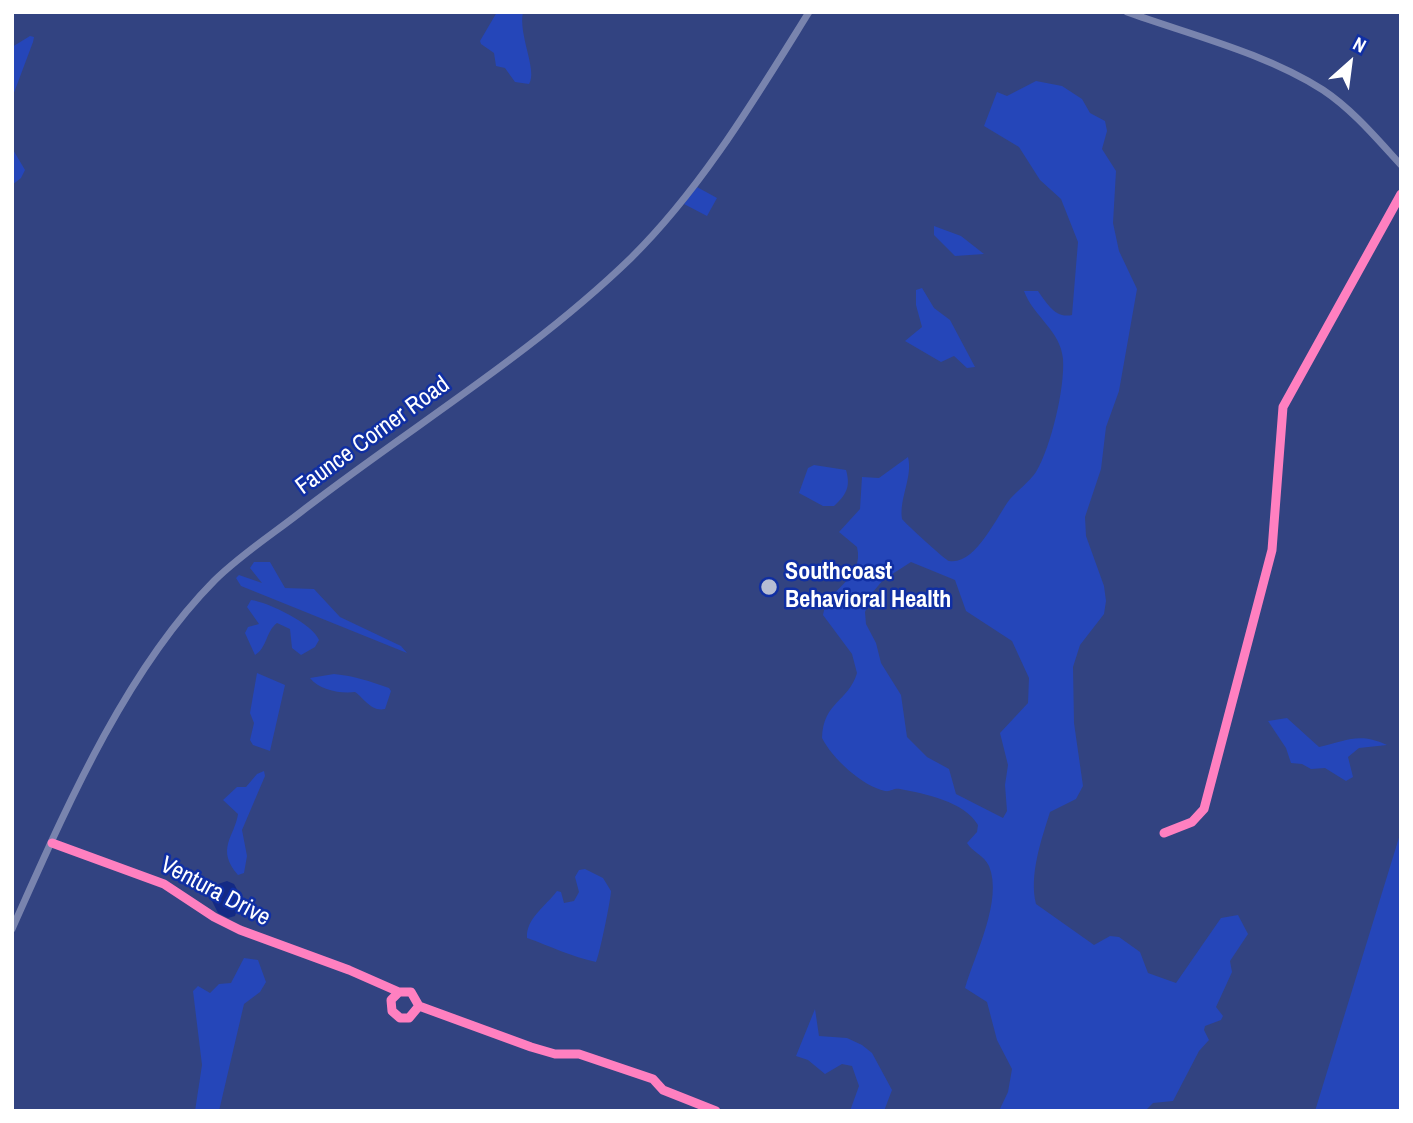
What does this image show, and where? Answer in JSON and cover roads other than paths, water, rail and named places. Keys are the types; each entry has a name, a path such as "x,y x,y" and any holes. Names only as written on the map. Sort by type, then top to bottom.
{"main road":[{"name":"Faunce Corner Road","path":"12,929 78,787 143,673 174,628 212,583 329,491 494,370 631,258 688,193 809,12"},
{"path":"1127,12 1254,58 1310,83 1338,102 1401,165"}],"street":[{"path":"1164,834 1198,817 1211,783 1272,550 1283,407 1401,194"},
{"name":"Ventura Drive","path":"52,843 164,884 231,926 399,992 411,992 419,1006 531,1047 555,1054 579,1054 653,1079 663,1090 716,1111"},
{"name":"Ventura Drive","path":"399,992 391,1003 395,1015 409,1018 419,1006"}],"place":[{"name":"Southcoast Behavioral Health","path":"769,587"}]}
